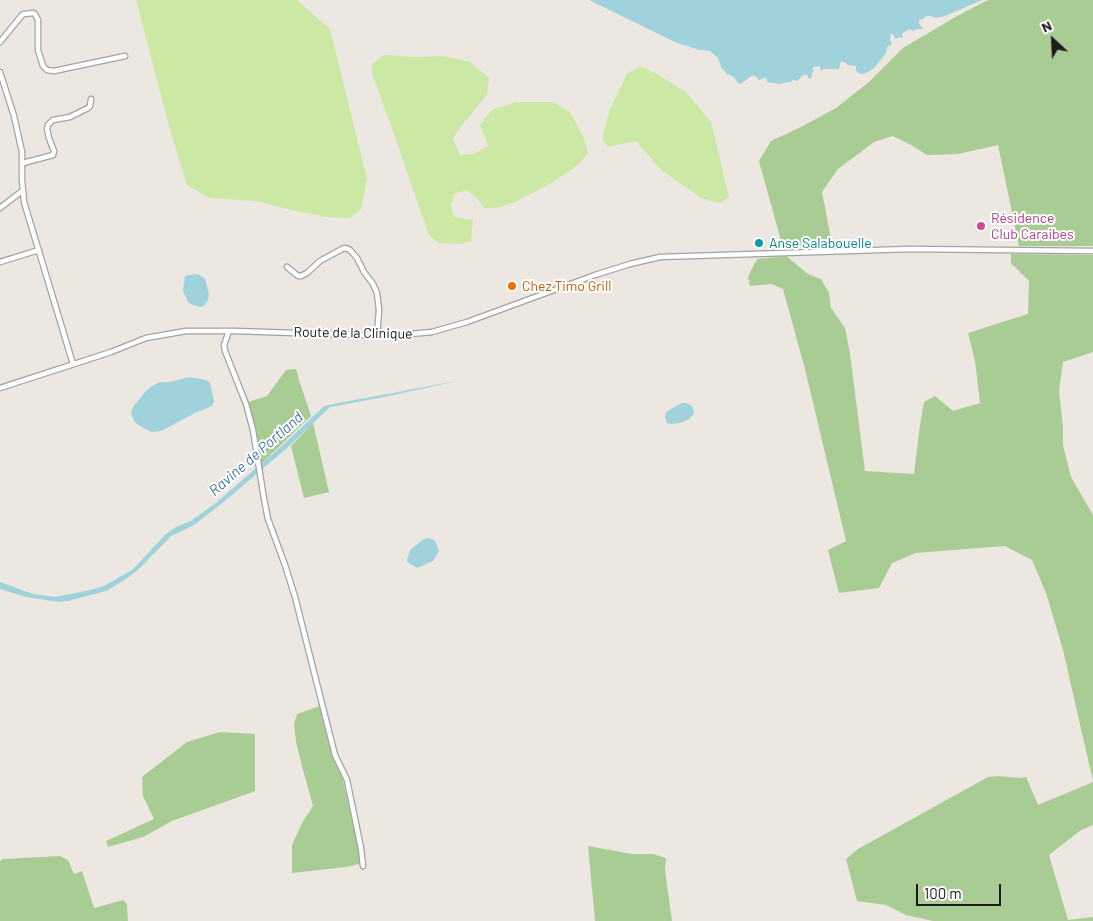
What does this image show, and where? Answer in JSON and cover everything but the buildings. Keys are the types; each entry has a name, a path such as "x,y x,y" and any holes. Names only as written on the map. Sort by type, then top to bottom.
{"street":[{"path":"0,42 22,15 33,13 38,20 38,50 43,66 47,70 54,71 125,56"},
{"path":"0,72 22,152 22,191 24,202 74,364"},
{"path":"23,163 53,155 54,152 47,129 48,125 53,120 70,118 88,108 90,106 90,99"},
{"path":"0,208 22,191"},
{"path":"287,267 301,276 320,261 342,249 350,250 357,258 377,293 379,310 377,335"},
{"name":"Route de la Clinique","path":"0,388 154,336 186,331 377,335 411,334 451,327 595,275 660,257 910,249 1093,251"},
{"path":"0,262 39,250"},
{"path":"229,331 224,345 225,351 246,404 253,430 268,519 285,565 297,606 335,755 346,780 361,848 363,866"}],"green space":[{"path":"136,0 297,0 330,29 367,179 361,209 350,218 326,217 257,201 210,198 187,185 169,126"},
{"path":"988,0 1093,0 1093,246 1019,246 998,145 958,154 927,155 893,136 874,142 838,169 822,192 832,244 783,248 759,161 771,141 836,108 869,82 903,48"},
{"path":"385,55 443,56 470,62 489,78 487,95 461,126 453,139 460,155 474,154 488,146 480,125 492,110 516,102 553,102 570,112 584,138 588,154 577,166 546,186 515,202 497,208 484,208 476,197 466,190 454,194 451,205 454,217 473,220 471,241 460,244 439,243 429,235 372,74 372,64"},
{"path":"640,66 686,92 711,122 729,197 720,203 701,198 661,170 636,141 608,147 602,139 610,109 627,74"},
{"path":"1011,254 1093,255 1093,352 1063,362 1059,391 1063,445 1071,477 1093,515 1093,781 1063,650 1046,593 1032,560 1005,546 916,553 892,563 879,588 839,593 828,550 846,541 805,369 783,289 771,284 750,286 748,277 757,259 786,256 808,274 821,279 829,293 831,308 845,328 865,471 914,474 924,402 935,396 953,411 980,403 975,361 968,333 1028,314 1029,281 1011,263"},
{"path":"296,369 311,416 261,464 256,428 248,402 267,396 286,370"},
{"path":"313,423 329,492 304,498 291,446"},
{"path":"320,706 334,759 343,780 360,852 360,860 359,864 346,867 292,873 292,845 302,823 313,806 296,742 294,724 297,714"},
{"path":"220,732 255,734 255,791 172,821 143,837 108,847 106,841 154,819 143,796 142,777 187,742"},
{"path":"988,777 1026,777 1038,805 1093,782 1093,825 1081,830 1049,855 1068,920 1093,917 1093,921 933,921 906,915 886,905 857,901 846,859 858,849"},
{"path":"588,846 632,854 653,854 666,858 665,870 672,921 595,921"},
{"path":"60,856 68,860 74,874 82,871 94,908 123,900 127,904 128,921 0,921 0,861 3,859"}],"water":[{"path":"589,0 982,0 945,16 936,18 926,16 919,20 923,29 913,31 909,29 902,34 903,38 895,39 891,33 890,39 892,44 887,47 886,53 874,68 863,74 858,73 856,66 847,65 841,61 839,69 824,69 821,71 820,66 814,67 811,79 807,75 803,75 797,81 793,80 779,84 767,82 766,77 759,80 754,75 741,84 734,77 727,74 721,67 718,58 710,51 677,43"},
{"path":"195,274 205,279 209,294 204,306 200,307 188,302 183,291 185,276"},
{"path":"189,377 206,380 210,383 214,401 212,406 161,431 151,432 134,421 131,413 133,407 152,386 160,382 170,382"},
{"path":"462,380 330,407 287,448 225,501 194,525 171,536 138,570 106,591 59,602 26,597 0,589 0,582 33,594 56,597 104,586 132,570 166,534 176,527 191,521 217,502 323,407"},
{"path":"682,403 692,406 693,415 683,422 667,423 666,412"},
{"path":"430,538 435,541 439,551 433,561 417,568 407,562 410,550 424,539"}],"place":[{"name":"Résidence Club Caraibes","path":"981,226"},
{"name":"Anse Salabouelle","path":"759,243"},
{"name":"Chez Timo Grill","path":"512,286"}],"water label":[{"name":"Ravine de Portland","path":"256,454"}]}
